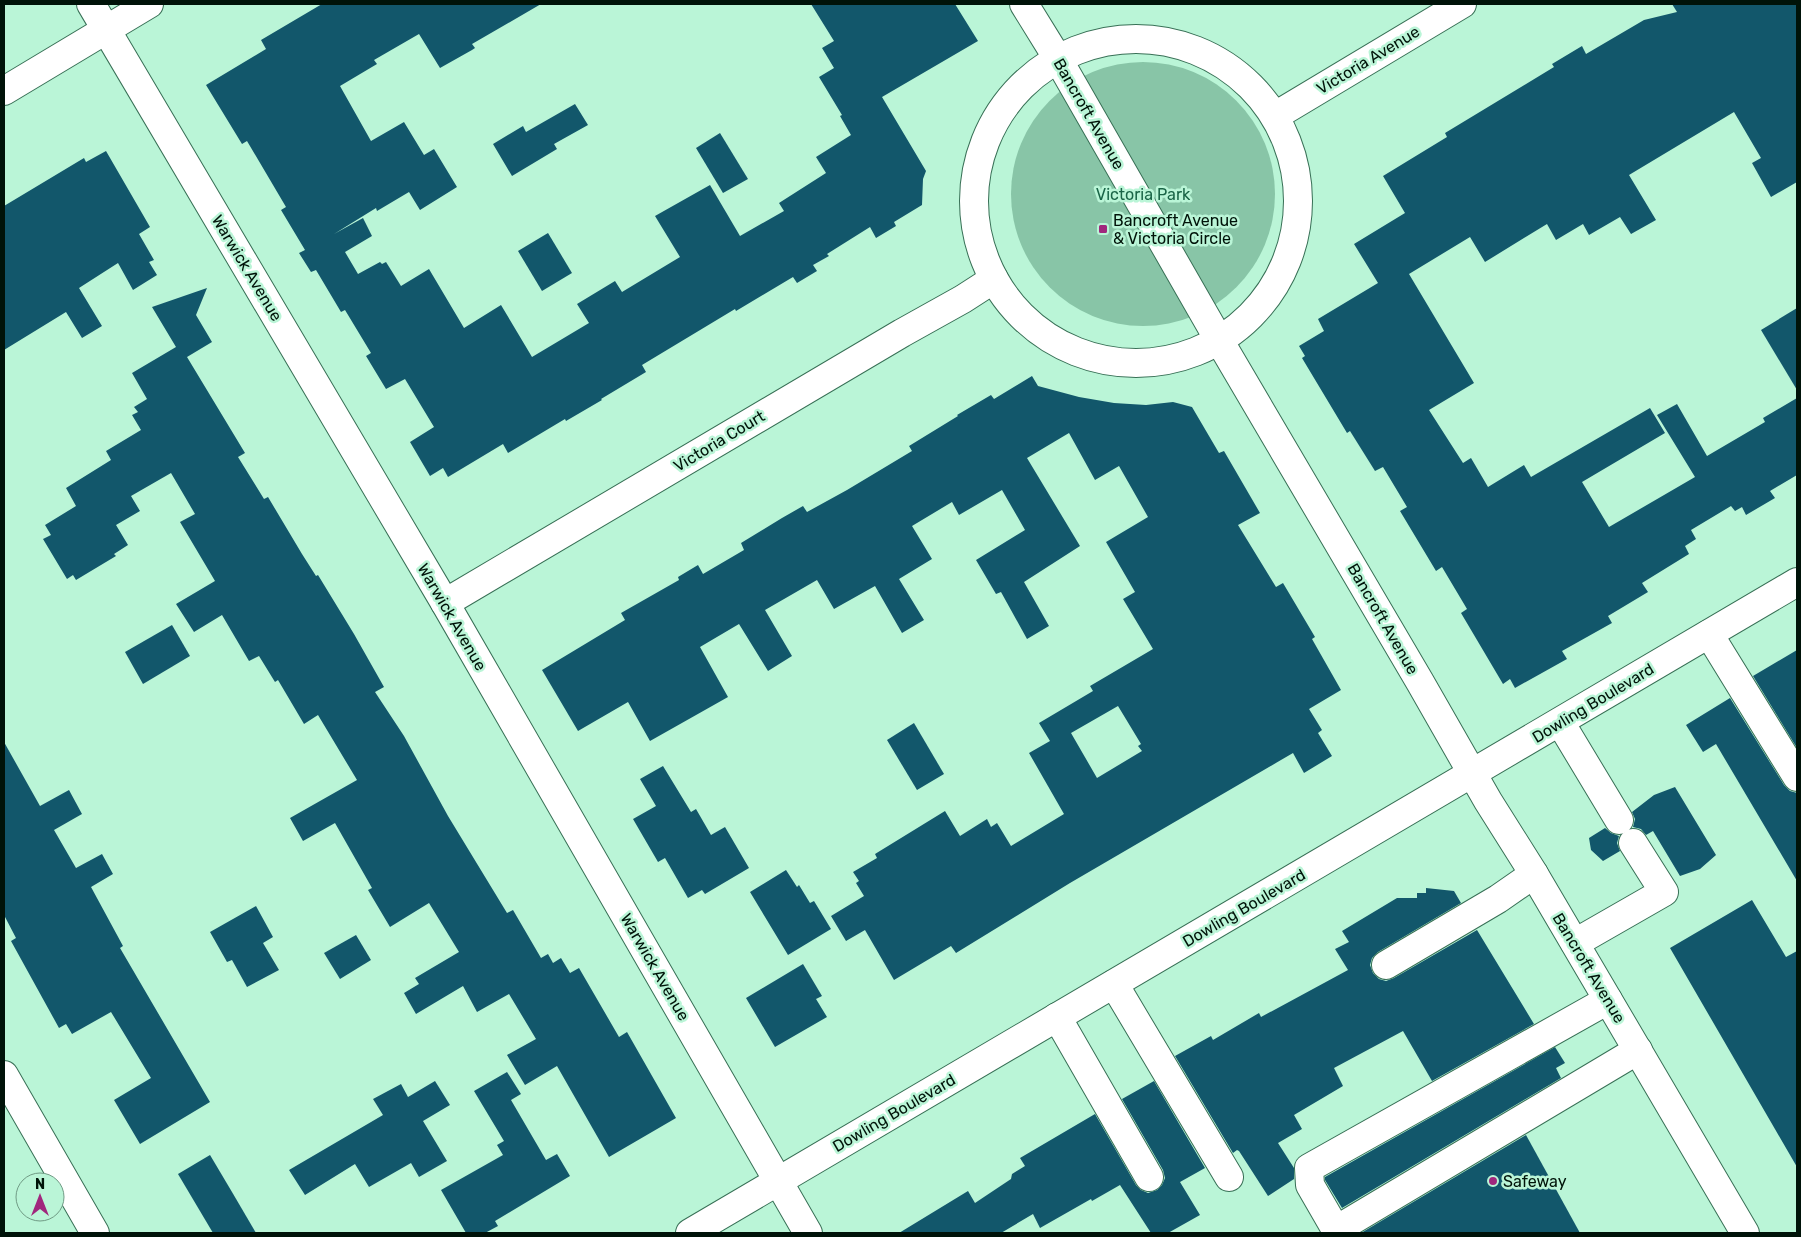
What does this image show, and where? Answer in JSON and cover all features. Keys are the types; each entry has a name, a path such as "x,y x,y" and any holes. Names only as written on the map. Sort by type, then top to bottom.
{"street":[{"name":"Warwick Avenue","path":"91,4 444,603 808,1233"},
{"path":"4,92 149,4"},
{"name":"Bancroft Avenue","path":"1024,4 1058,59 1219,340 1473,773 1488,802 1534,874 1745,1233"},
{"name":"Victoria Avenue","path":"1275,116 1462,4"},
{"path":"1125,39 1161,40 1195,50 1226,66 1253,88 1275,116 1291,149 1298,185 1298,222 1296,231 1289,258 1272,290 1248,318 1219,340 1179,357 1136,363 1093,357 1053,340 1020,314 994,279 978,240 974,198 980,156 997,117 1024,84 1058,59 1092,45 1125,39"},
{"name":"Victoria Court","path":"444,603 994,279"},
{"name":"Dowling Boulevard","path":"690,1233 1797,582"},
{"path":"1709,634 1797,777"},
{"path":"1560,722 1619,820"},
{"path":"1574,944 1664,892 1633,843"},
{"path":"1386,965 1498,899 1534,874"},
{"path":"1114,984 1230,1177"},
{"path":"1608,1000 1309,1168 1310,1184 1336,1230 1638,1050"},
{"path":"1057,1017 1149,1177"},
{"path":"4,1075 95,1233"}],"green space":[{"name":"Victoria Park","path":"1143,62 1169,64 1194,72 1227,92 1245,110 1265,143 1273,168 1275,194 1273,220 1265,245 1245,278 1227,296 1194,316 1169,324 1143,326 1117,324 1092,316 1059,296 1041,278 1021,245 1013,220 1011,194 1013,168 1021,143 1041,110 1059,92 1092,72 1117,64"}],"building":[{"path":"322,4 541,4 472,44 475,48 440,68 419,34 374,60 377,64 340,86 371,141 404,122 424,155 434,149 457,187 420,210 409,192 377,211 376,208 334,234 363,218 372,236 345,252 358,274 380,262 382,264 386,262 401,286 429,269 464,328 501,305 532,357 589,323 577,304 615,281 622,292 680,257 655,216 710,185 740,236 784,211 779,203 826,173 816,157 851,135 840,116 842,115 819,77 834,68 822,48 834,41 811,4 955,4 978,41 882,97 926,171 923,179 922,205 894,222 896,226 876,238 870,227 813,265 817,271 797,283 793,277 736,311 735,309 642,365 646,372 602,400 566,421 565,419 508,453 503,444 448,477 443,468 430,476 410,442 434,427 405,379 386,389 366,356 371,353 345,310 341,312 316,270 311,272 299,253 305,250 281,210 286,207 247,141 242,144 206,85 266,49 261,40"},
{"path":"1672,4 1797,4 1797,182 1771,197 1752,163 1761,158 1734,112 1629,175 1656,220 1631,234 1620,217 1589,235 1583,224 1556,240 1547,224 1485,262 1470,237 1409,274 1474,383 1429,410 1463,463 1471,458 1488,487 1524,465 1531,477 1650,408 1665,433 1582,482 1609,527 1695,477 1657,415 1677,404 1707,456 1765,422 1763,418 1797,398 1797,475 1770,491 1775,498 1746,515 1742,507 1735,511 1731,506 1691,530 1696,539 1685,546 1689,554 1642,583 1648,592 1608,616 1612,623 1562,651 1567,659 1515,688 1510,679 1503,684 1461,613 1467,609 1442,567 1436,571 1400,511 1407,507 1383,467 1375,471 1350,431 1347,433 1302,358 1305,356 1299,346 1324,331 1318,319 1378,283 1354,244 1405,213 1383,176 1447,137 1445,133 1554,67 1552,64 1582,46 1586,54 1644,20 1677,12"},
{"path":"575,104 588,125 554,144 557,149 512,176 493,144 523,126 526,132"},
{"path":"720,133 748,179 723,193 696,148"},
{"path":"106,151 150,227 139,234 154,260 149,262 157,275 133,290 118,263 79,288 102,326 82,338 66,312 4,350 4,206 84,158 86,162"},
{"path":"548,233 572,273 542,291 518,251"},
{"path":"207,288 196,315 212,342 187,357 245,453 238,457 264,499 268,497 302,554 316,576 318,575 354,634 384,687 375,692 404,736 448,816 507,913 513,910 541,958 548,954 553,963 561,958 570,973 579,968 619,1037 627,1032 676,1118 609,1157 557,1066 525,1085 507,1055 536,1039 509,994 477,1012 463,986 416,1014 404,993 419,984 415,978 459,952 429,903 390,927 368,890 372,888 335,823 303,841 290,818 357,780 318,715 304,724 278,680 275,682 259,656 249,661 222,615 194,632 176,604 215,581 180,522 195,514 171,473 131,496 140,511 116,525 128,545 114,554 116,556 76,580 73,575 67,579 43,539 51,535 45,525 76,506 66,488 111,460 106,451 141,430 132,415 138,412 134,407 147,399 132,373 176,347 152,307"},
{"path":"1797,308 1797,390 1761,330"},
{"path":"1032,376 1038,386 1079,397 1114,403 1146,405 1173,402 1192,407 1219,453 1224,451 1260,513 1238,525 1276,587 1283,583 1315,637 1312,639 1341,690 1309,709 1322,730 1318,733 1332,756 1304,773 1293,753 1070,883 956,953 951,946 894,980 865,930 846,941 831,916 864,896 856,883 859,881 853,872 877,858 875,854 945,811 960,836 987,819 991,827 997,823 1011,846 1064,814 1029,753 1050,741 1039,723 1093,691 1090,686 1153,649 1123,599 1135,592 1106,542 1148,517 1119,466 1095,480 1069,433 1027,458 1080,546 1024,582 1049,626 1027,639 1001,592 996,594 976,560 1025,530 1002,490 959,515 952,502 912,526 932,559 899,579 924,620 902,633 875,586 834,609 817,580 765,610 792,656 768,671 739,624 700,647 728,697 650,741 628,702 578,731 542,670 625,620 621,613 679,580 678,577 698,565 703,574 744,550 741,543 782,518 803,506 807,512 847,490 912,451 909,446 957,415 991,395 994,399","holes":["1118,706 1141,744 1138,746 1142,751 1097,778 1071,733"]},
{"path":"172,625 190,656 143,684 125,652"},
{"path":"1797,650 1797,748 1753,676"},
{"path":"1730,698 1784,785 1790,791 1797,793 1797,881 1716,744 1703,752 1686,725"},
{"path":"914,723 944,774 917,790 887,740"},
{"path":"4,742 40,806 69,790 82,814 54,830 76,868 102,854 113,874 91,887 123,946 120,948 210,1102 140,1144 114,1100 151,1078 111,1012 72,1034 66,1024 59,1028 11,941 16,938 4,915"},
{"path":"663,766 691,812 696,809 711,835 725,827 749,868 705,894 702,890 688,898 665,858 658,862 633,819 656,806 640,779"},
{"path":"1675,787 1716,855 1700,869 1680,876 1653,831 1646,835 1641,829 1633,827 1635,819 1632,812 1654,795"},
{"path":"1605,828 1619,836 1617,843 1620,851 1603,861 1591,850 1589,838"},
{"path":"786,870 797,887 799,885 810,903 814,901 831,929 788,955 750,892"},
{"path":"1426,888 1454,891 1461,903 1378,952 1372,958 1370,965 1373,973 1379,979 1386,981 1394,978 1477,930 1534,1024 1432,1081 1403,1031 1334,1068 1343,1086 1294,1115 1302,1129 1278,1143 1294,1168 1294,1179 1268,1196 1239,1151 1237,1150 1233,1153 1175,1056 1211,1036 1213,1040 1259,1013 1261,1017 1348,970 1335,949 1349,942 1342,931 1397,898 1417,898 1417,893 1426,893"},
{"path":"1752,900 1786,957 1797,951 1797,1167 1670,948"},
{"path":"256,906 273,937 263,943 279,970 247,987 232,960 227,962 210,932"},
{"path":"356,935 371,960 340,979 324,953"},
{"path":"803,964 822,996 816,999 827,1017 775,1047 746,998"},
{"path":"1555,1047 1565,1063 1556,1068 1561,1078 1342,1208 1325,1177"},
{"path":"507,1072 521,1094 511,1100 546,1160 557,1154 570,1176 495,1221 498,1226 485,1233 466,1233 441,1190 503,1155 497,1145 504,1141 474,1091"},
{"path":"435,1081 450,1105 423,1121 447,1161 419,1177 411,1163 369,1187 355,1164 305,1195 289,1170 383,1115 373,1099 401,1084 408,1097"},
{"path":"1154,1081 1205,1168 1180,1182 1200,1215 1168,1233 1151,1233 1120,1185 1040,1228 1033,1214 1001,1233 899,1233 968,1191 975,1203 1011,1179 1012,1174 1025,1166 1020,1158 1095,1114 1136,1185 1148,1193 1157,1190 1165,1178 1163,1170 1122,1099"},
{"name":"Safeway","path":"1526,1135 1580,1233 1361,1233"},
{"path":"210,1155 256,1233 213,1233 178,1174"}],"place":[{"name":"Bancroft Avenue & Victoria Circle","path":"1103,229"},
{"name":"Safeway","path":"1493,1181"}]}
